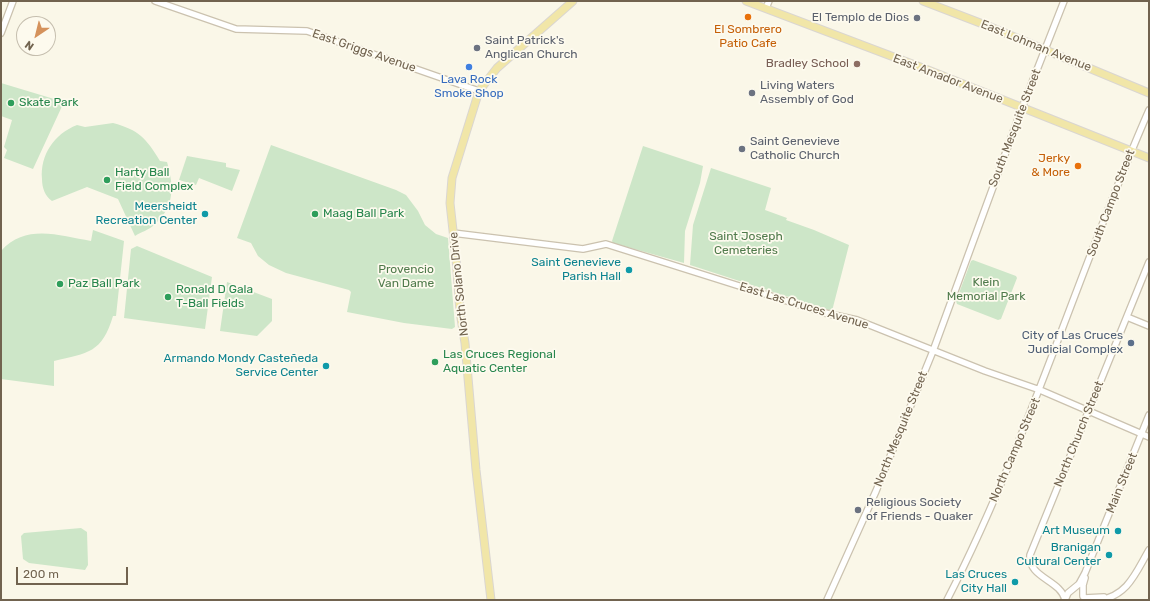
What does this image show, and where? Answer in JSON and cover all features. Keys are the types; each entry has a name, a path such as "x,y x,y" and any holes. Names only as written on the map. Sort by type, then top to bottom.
{"main road":[{"path":"479,91 497,68 573,1"},
{"name":"East Amador Avenue","path":"746,1 767,4 1149,158"},
{"name":"East Lohman Avenue","path":"923,1 1149,93"},
{"name":"North Solano Drive","path":"479,91 452,178 450,203 454,233 460,312 465,343 476,470 491,600"}],"street":[{"path":"1,33 12,1"},
{"name":"East Griggs Avenue","path":"155,1 236,29 307,31 479,91"},
{"name":"South Mesquite Street","path":"967,256 1044,50 1064,1"},
{"name":"South Campo Street","path":"1074,296 1131,151 1149,110"},
{"name":"East Las Cruces Avenue","path":"454,233 583,249 606,244 825,313 857,320 933,351 1040,390 1149,438"},
{"name":"North Mesquite Street","path":"827,600 876,491 933,351 967,256"},
{"name":"North Church Street","path":"1032,551 1149,262"},
{"name":"North Campo Street","path":"946,600 974,545 1000,487 1040,390 1074,296"},
{"path":"1127,317 1149,326"},
{"name":"Main Street","path":"1065,600 1066,596 1079,584 1085,573 1149,415"},
{"path":"1100,600 1115,596 1132,581 1149,550"},
{"path":"1032,551 1035,565 1038,569 1059,586 1071,592 1077,591 1084,598 1105,597 1123,589"},
{"path":"1032,551 1030,558 1035,570 1061,592 1065,600"},
{"name":"Main Street","path":"1084,598 1083,585 1085,573"}],"green space":[{"path":"1,83 64,102 33,169 4,158 7,150 4,147 12,120 1,116"},
{"name":"Harty Ball Field Complex","path":"113,123 136,132 141,136 160,161 167,162 171,179 171,196 166,211 152,227 135,236 118,199 87,187 52,201 44,192 42,179 43,162 50,146 55,140 69,129 77,125 85,127"},
{"name":"Provencio Van Dame","path":"271,145 396,190 406,195 418,211 425,225 436,234 448,238 455,327 452,329 404,323 347,312 351,292 349,290 286,273 269,265 258,256 251,243 237,238"},
{"name":"Saint Joseph Cemeteries","path":"643,146 703,166 700,183 685,231 684,263 613,243 612,241"},
{"path":"187,156 226,163 226,167 240,170 232,191 199,178 196,185 179,180"},
{"name":"Saint Joseph Cemeteries","path":"711,168 771,188 765,210 849,245 832,311 690,265 693,225"},
{"name":"Paz Ball Park","path":"93,230 124,241 116,316 113,316 104,338 85,353 54,361 54,386 1,379 1,251 11,242 32,234 55,235 91,241"},
{"name":"Ronald D Gala T-Ball Fields","path":"137,246 212,277 205,329 124,318 131,249"},
{"name":"Klein Memorial Park","path":"973,260 1016,276 1017,278 1001,319 998,320 957,304 956,301 971,261"},
{"path":"227,282 272,299 272,321 257,336 220,331"},
{"path":"81,528 87,532 88,565 85,570 29,563 23,559 21,536 24,533"}],"place":[{"name":"El Sombrero Patio Cafe","path":"748,17"},
{"name":"El Templo de Dios","path":"917,18"},
{"name":"Saint Patrick's Anglican Church","path":"477,48"},
{"name":"Bradley School","path":"857,64"},
{"name":"Lava Rock Smoke Shop","path":"469,67"},
{"name":"Living Waters Assembly of God","path":"752,93"},
{"name":"Skate Park","path":"11,103"},
{"name":"Saint Genevieve Catholic Church","path":"742,149"},
{"name":"Jerky & More","path":"1078,166"},
{"name":"Harty Ball Field Complex","path":"107,180"},
{"name":"Meersheidt Recreation Center","path":"205,214"},
{"name":"Maag Ball Park","path":"315,214"},
{"name":"Saint Genevieve Parish Hall","path":"629,270"},
{"name":"Paz Ball Park","path":"60,284"},
{"name":"Ronald D Gala T-Ball Fields","path":"168,297"},
{"name":"City of Las Cruces Judicial Complex","path":"1131,343"},
{"name":"Las Cruces Regional Aquatic Center","path":"435,362"},
{"name":"Armando Mondy Casteñeda Service Center","path":"326,366"},
{"name":"Religious Society of Friends - Quaker","path":"858,510"},
{"name":"Art Museum","path":"1118,531"},
{"name":"Branigan Cultural Center","path":"1109,555"},
{"name":"Las Cruces City Hall","path":"1015,582"}]}
